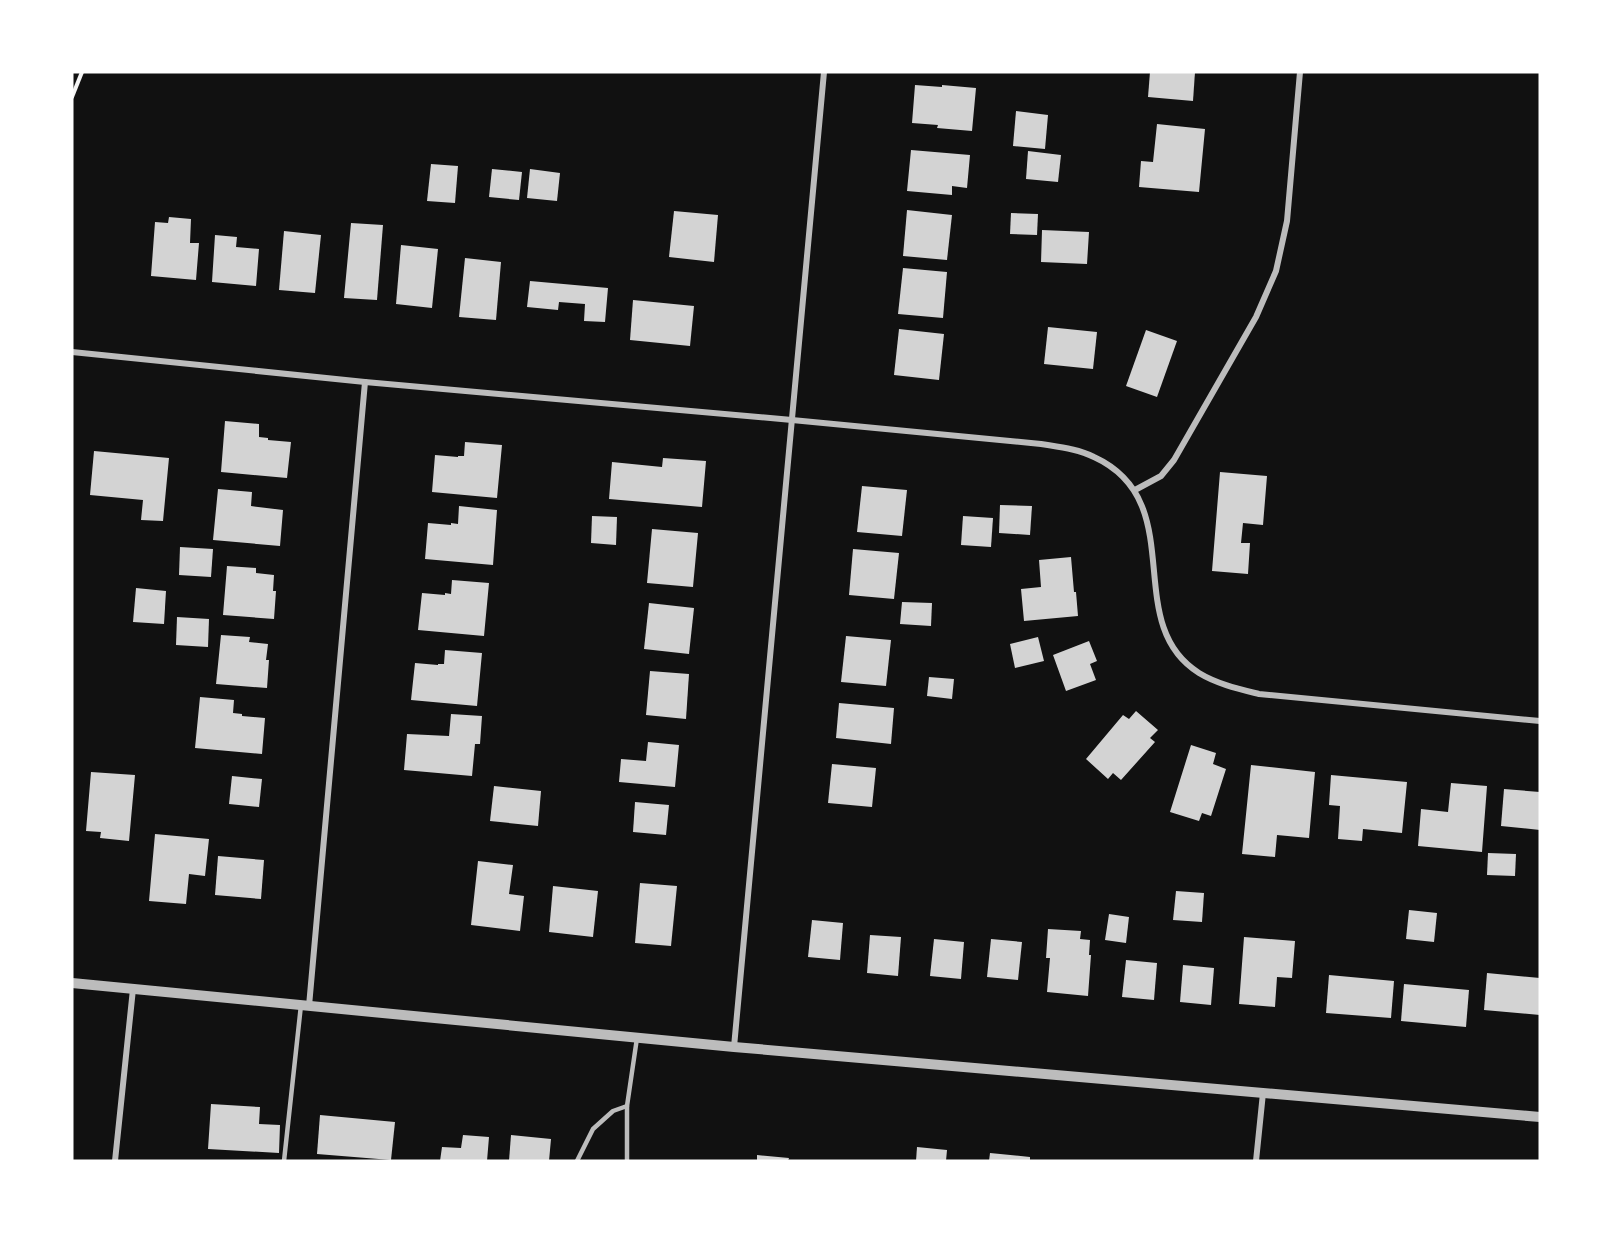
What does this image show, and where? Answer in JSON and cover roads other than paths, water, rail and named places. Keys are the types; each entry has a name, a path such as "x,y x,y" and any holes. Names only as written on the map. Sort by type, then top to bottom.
{"street":[{"path":"734,1047 824,72"},
{"path":"1136,490 1161,476 1173,460 1256,317 1276,271 1287,221 1300,72"},
{"path":"72,352 365,382 1041,444 1069,449 1094,457 1116,470 1136,490 1148,521 1153,549 1154,580 1163,624 1174,649 1199,673 1232,688 1259,694 1540,721"},
{"path":"305,1006 365,382"},
{"path":"72,983 734,1047 1540,1117"},
{"path":"115,1161 133,989"},
{"path":"1256,1161 1263,1093"}],"lane":[{"path":"284,1161 305,1006"},
{"path":"627,1161 627,1106 637,1038"},
{"path":"577,1161 593,1129 613,1111 627,1106"}]}
